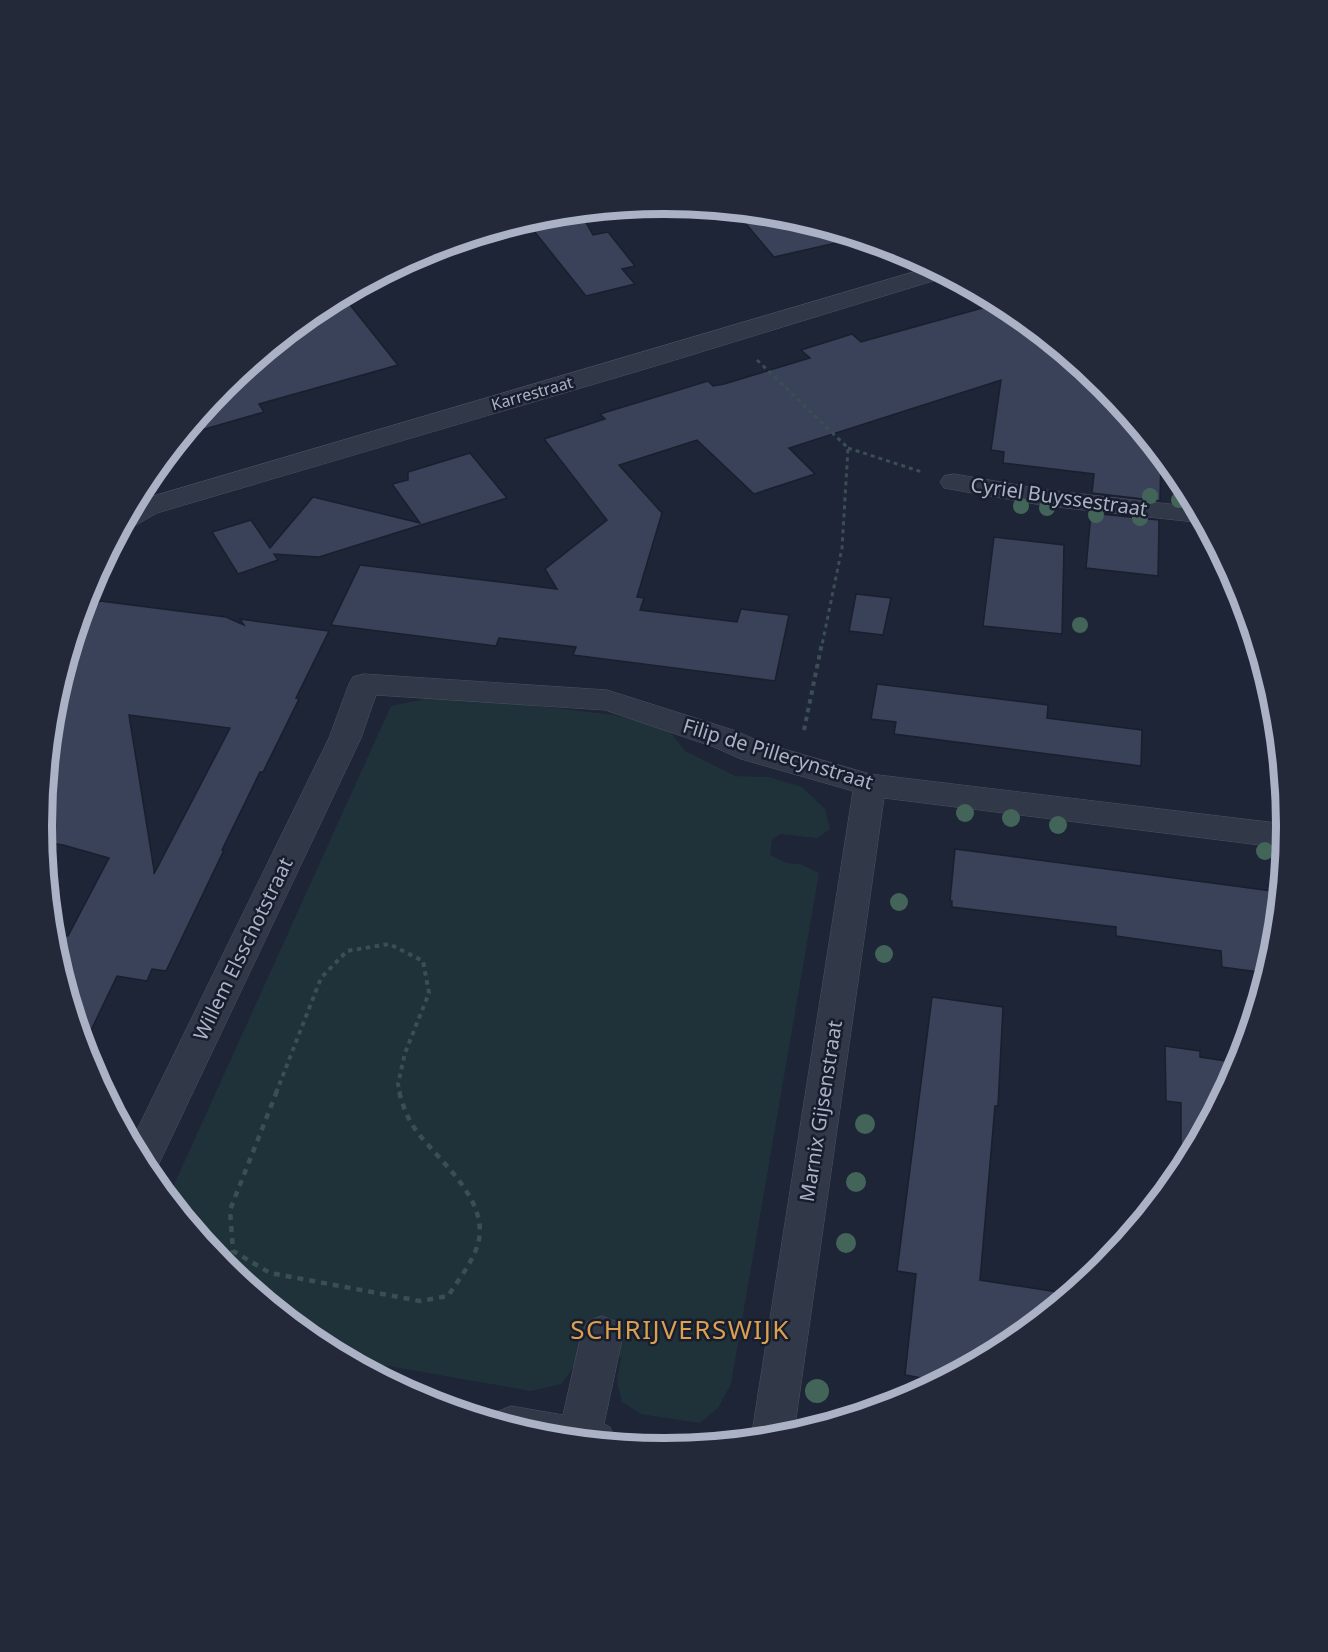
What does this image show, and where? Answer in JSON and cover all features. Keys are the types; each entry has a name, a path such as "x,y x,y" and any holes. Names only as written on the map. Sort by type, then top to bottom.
{"street":[{"name":"Karrestraat","path":"140,511 147,507 624,366 733,337 929,276"},
{"name":"Cyriel Buyssestraat","path":"954,482 1047,498 1191,515"},
{"name":"Filip de Pillecynstraat","path":"345,738 364,684 607,700 796,764 870,785 1276,835"},
{"name":"Willem Elsschotstraat","path":"146,1151 345,738"},
{"name":"Marnix Gijsenstraat","path":"773,1427 870,785"},
{"path":"585,1432 602,1335"}],"path":[{"path":"733,337 848,448 954,482"},
{"path":"796,764 842,548 848,448"},
{"path":"389,944 423,960 429,993 405,1053 398,1084 404,1108 418,1133 440,1157 469,1197 480,1221 476,1251 448,1296 420,1301 270,1273 233,1251 230,1210 321,978 347,951 389,944"}],"shaded area":[{"path":"431,698 477,699 614,715 668,729 685,751 735,776 768,777 802,787 825,809 830,829 817,838 781,834 772,839 770,855 786,863 800,864 819,873 731,1384 718,1408 700,1423 641,1414 622,1402 617,1381 621,1357 587,1349 561,1384 531,1391 373,1363 324,1334 261,1286 204,1229 172,1189 391,706"}],"building":[{"path":"584,220 593,235 608,232 635,266 622,269 635,284 586,296 532,229"},
{"path":"743,220 783,226 843,241 774,257"},
{"path":"348,302 398,365 259,404 264,412 197,431 261,366 292,341"},
{"path":"987,307 1067,366 1124,423 1161,470 1160,501 1092,493 1094,474 1003,463 1004,452 991,450 1001,380 789,448 815,474 754,494 697,440 619,465 662,513 637,597 644,598 640,610 737,622 741,609 789,615 775,681 573,655 576,647 499,638 496,646 331,625 360,565 557,589 545,569 607,520 544,439 605,419 600,414 708,381 713,386 724,384 810,358 801,350 852,334 861,342"},
{"path":"470,453 507,498 319,557 274,554 278,560 238,574 212,532 251,520 270,548 313,497 420,523 392,484 408,480 408,472"},
{"path":"1091,513 1159,520 1158,576 1086,568"},
{"path":"994,537 1064,545 1062,634 983,626"},
{"path":"856,594 891,598 883,635 849,631"},
{"path":"100,601 226,617 244,625 240,619 329,631 296,698 299,699 263,772 260,772 166,971 152,969 147,981 117,976 89,1034 73,984 63,935 68,936 109,858 53,843 54,786 58,746 73,668 94,606","holes":["129,715 230,728 154,874"]},
{"path":"877,684 1048,705 1047,718 1142,730 1141,766 894,734 896,722 871,719"},
{"path":"955,849 1272,891 1258,972 1222,967 1221,951 1116,936 1116,927 952,907 952,901 950,901"},
{"path":"932,997 1003,1007 998,1106 995,1106 980,1280 1059,1292 1004,1334 970,1356 924,1379 905,1375 916,1274 897,1271"},
{"path":"1165,1046 1200,1051 1200,1057 1228,1061 1194,1132 1181,1152 1181,1103 1166,1101"}],"district":[{"name":"SCHRIJVERSWIJK","path":"680,1330"}]}
